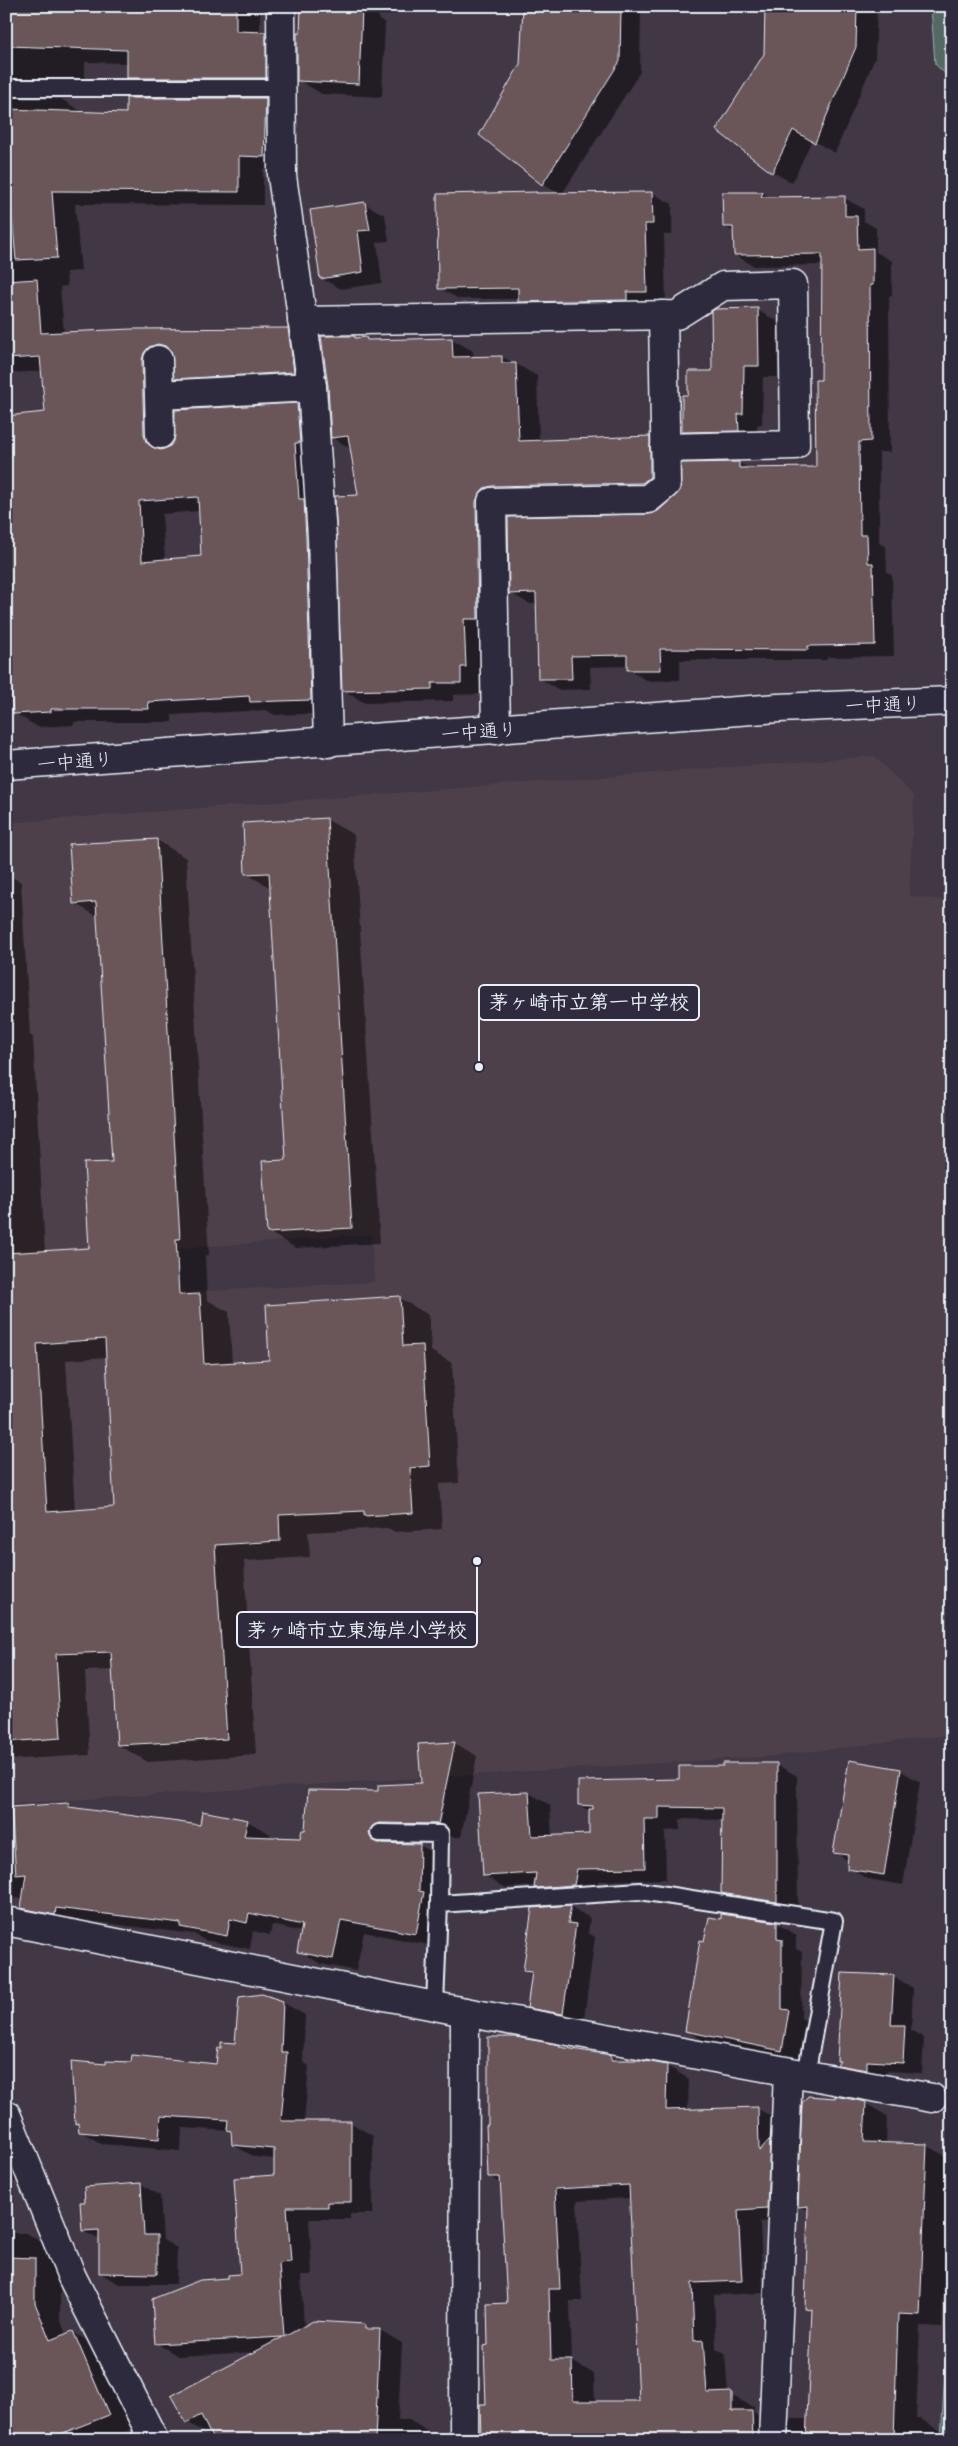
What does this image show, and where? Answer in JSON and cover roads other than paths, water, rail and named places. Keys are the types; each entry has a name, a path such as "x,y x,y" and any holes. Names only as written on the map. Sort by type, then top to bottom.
{"street":[{"path":"281,6 282,176 312,387 322,537 328,743"},
{"path":"302,321 677,315 723,286 793,284 794,445 665,448"},
{"path":"496,730 492,502 648,499 666,484 663,315"},
{"path":"158,360 160,434"},
{"path":"159,395 312,387"},
{"name":"一中通り","path":"6,765 328,743 778,708 952,701"},
{"path":"6,1921 465,2012 932,2098"},
{"path":"464,2440 465,2012"},
{"path":"773,2440 797,2073"},
{"path":"6,2114 72,2277 150,2439"}],"lane":[{"path":"6,88 280,88"},
{"path":"379,1833 440,1834 435,2005"},
{"path":"439,1904 640,1891 834,1921 797,2073"}],"place":[{"name":"茅ヶ崎市立第一中学校","path":"479,1067"},
{"name":"茅ヶ崎市立東海岸小学校","path":"477,1561"}]}
